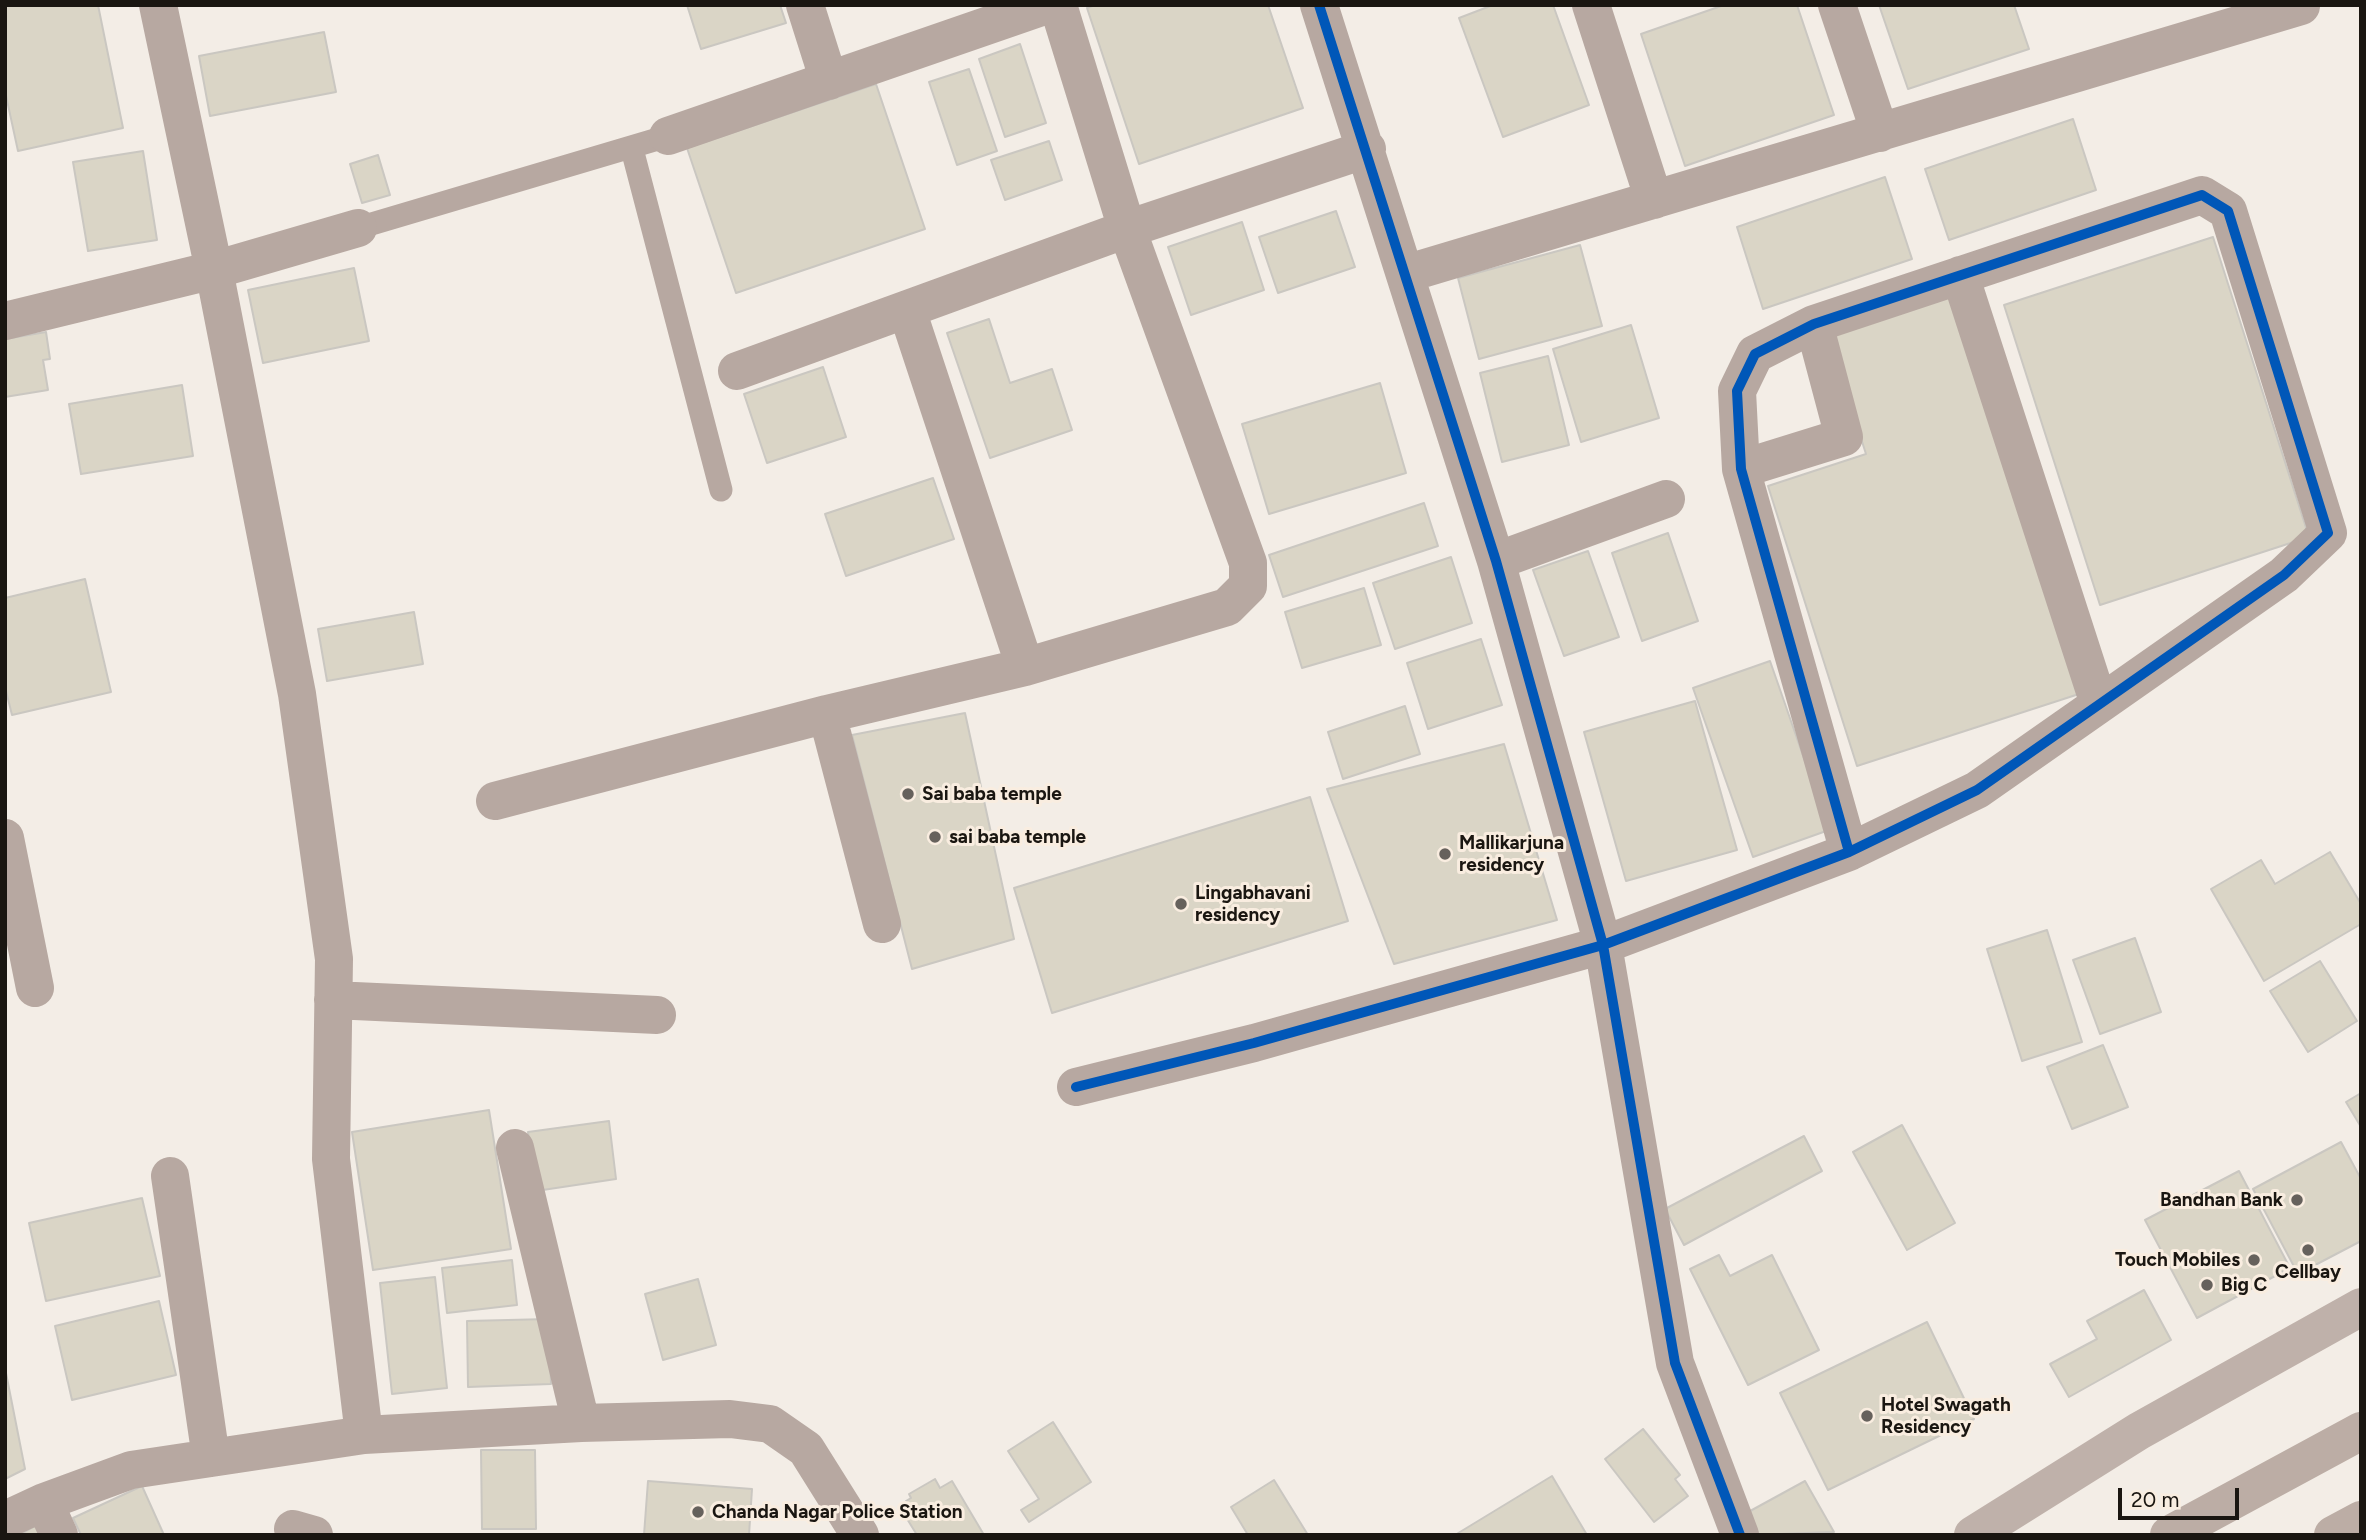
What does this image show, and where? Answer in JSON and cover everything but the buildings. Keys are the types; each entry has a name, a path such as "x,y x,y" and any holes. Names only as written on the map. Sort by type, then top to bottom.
{"highway":[{"path":"2169,1535 2215,1524 2361,1431"},
{"path":"2333,1535 2361,1520"}],"street":[{"path":"158,5 214,271 297,694 334,959 331,1159 364,1435"},
{"path":"805,5 829,81"},
{"path":"667,136 1047,5"},
{"path":"495,801 827,714 1025,667 1227,607 1248,586 1248,563 1127,229 1058,5"},
{"path":"1320,5 1496,561 1606,960 1675,1363 1740,1535"},
{"path":"1591,5 1654,200"},
{"path":"1837,5 1880,132"},
{"path":"1405,274 2301,6"},
{"path":"737,371 1127,229 1367,149"},
{"path":"1076,1087 1606,960 1849,852 1977,790 2284,575 2328,533 2228,211 2203,195 1814,324 1755,355 1737,391 1741,469 1849,852"},
{"path":"5,321 214,271 358,228"},
{"path":"1959,275 2099,704"},
{"path":"907,310 1025,667"},
{"path":"1741,469 1844,437 1814,324"},
{"path":"1496,561 1666,499"},
{"path":"827,714 882,924"},
{"path":"5,838 35,988"},
{"path":"333,1000 657,1015"},
{"path":"515,1148 581,1423"},
{"path":"170,1176 211,1458"},
{"path":"1973,1535 2139,1431 2361,1307"},
{"path":"5,1520 51,1518 131,1470 364,1435 581,1423 730,1419 770,1424 806,1449 860,1535"}],"lane":[{"path":"358,228 632,149 667,136"},
{"path":"632,149 721,490"}],"cycle path":[{"path":"1319,5 1496,561 1603,945 1675,1363 1740,1535"},
{"path":"1076,1087 1254,1043 1603,945 1849,852 1977,790 2284,575 2328,533 2228,211 2202,195 1814,324 1755,354 1737,391 1741,469 1849,852"}],"place":[{"name":"Sai baba temple","path":"908,794"},
{"name":"sai baba temple","path":"935,837"},
{"name":"Mallikarjuna residency","path":"1445,854"},
{"name":"Lingabhavani residency","path":"1181,904"},
{"name":"Bandhan Bank","path":"2297,1200"},
{"name":"Cellbay","path":"2308,1250"},
{"name":"Touch Mobiles","path":"2254,1260"},
{"name":"Big C","path":"2207,1285"},
{"name":"Hotel Swagath Residency","path":"1867,1416"},
{"name":"Chanda Nagar Police Station","path":"698,1512"}]}
